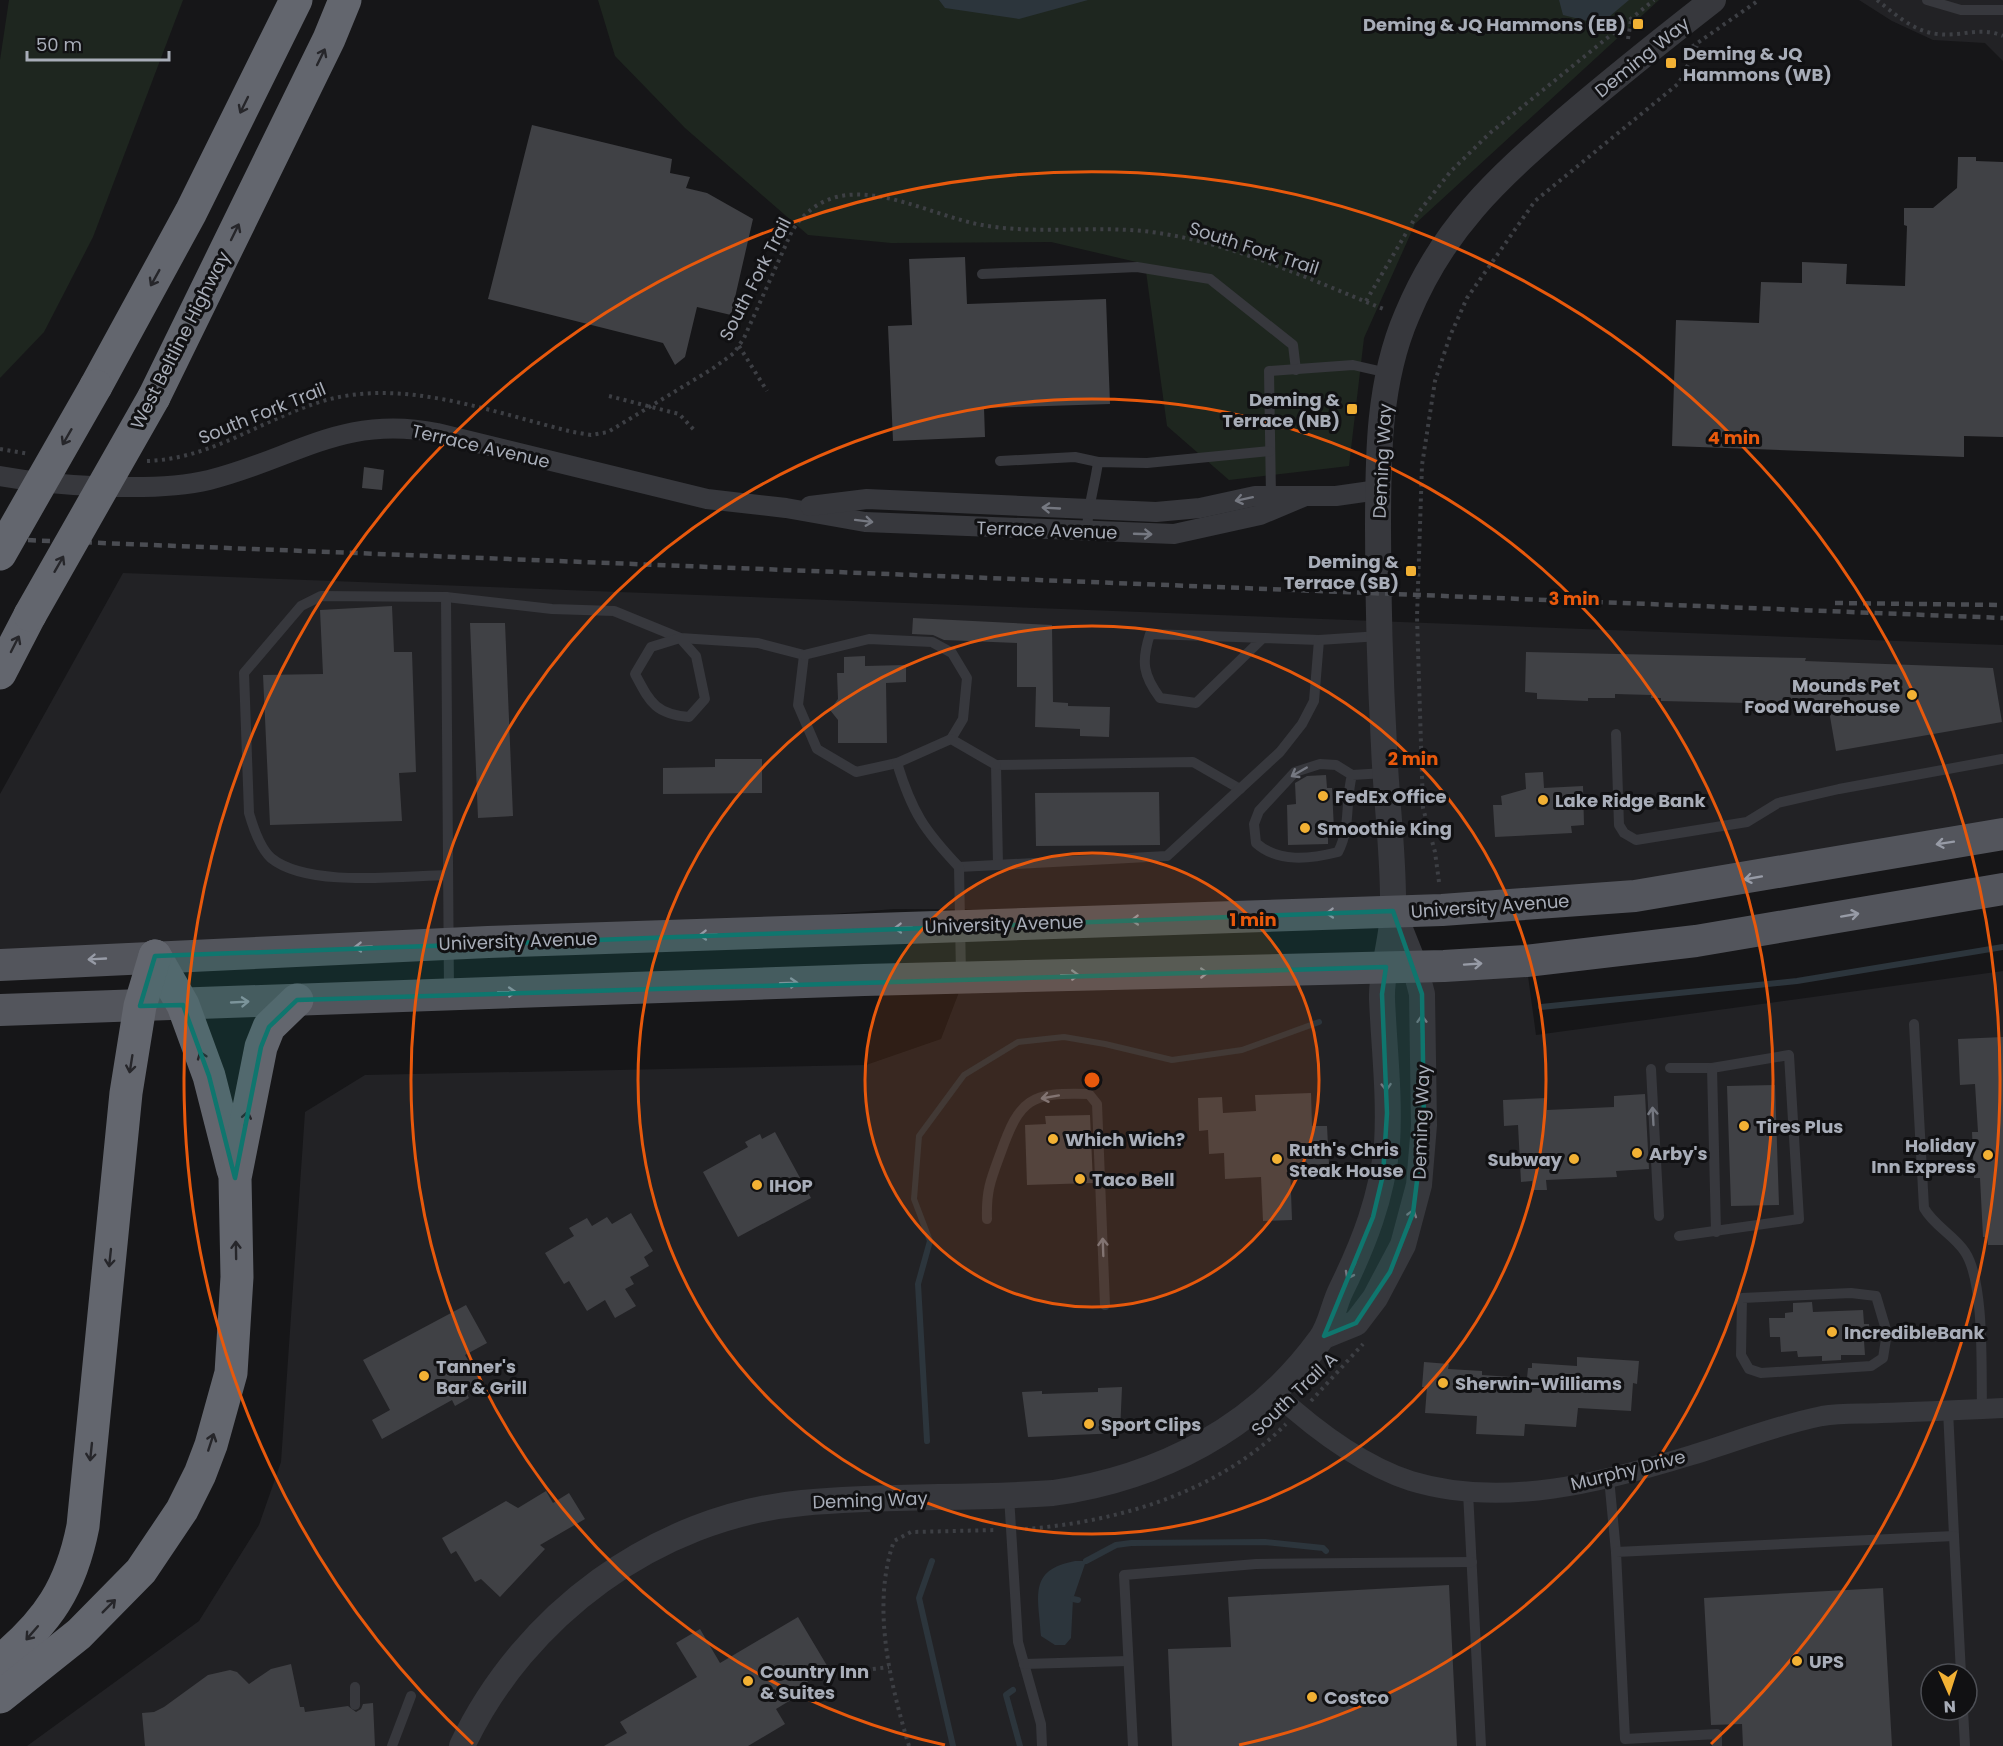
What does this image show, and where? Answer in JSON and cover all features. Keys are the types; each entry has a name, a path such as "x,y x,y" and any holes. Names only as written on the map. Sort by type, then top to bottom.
{"highway":[{"path":"269,52 284,0"},
{"path":"0,554 96,386 191,212 296,0"},
{"name":"West Beltline Highway","path":"0,673 30,615 154,397 329,39 345,0"},
{"path":"155,956 183,1005 209,1076 235,1178"},
{"path":"0,1661 26,1640 54,1606 70,1578 78,1555 83,1526 126,1093 140,1006 155,956"},
{"path":"0,1698 79,1634 141,1571 172,1527 200,1474 211,1445 231,1373 237,1277 235,1178 261,1047 269,1027 297,1000"}],"main road":[{"name":"University Avenue","path":"0,965 448,944 1393,911 1635,896 2003,834"},
{"path":"0,1010 183,1005 449,993 1400,967 1526,961 1696,941 2003,889"}],"street":[{"name":"Deming Way","path":"1324,1336 1356,1323 1375,1298 1399,1254 1413,1213 1421,1172 1424,1125 1422,994 1400,967 1393,911 1380,636 1379,448 1390,373 1406,318 1441,249 1491,186 1623,71 1713,0"},
{"name":"Terrace Avenue","path":"0,476 76,484 180,484 229,474 326,437 371,428 396,428 437,433 707,499 786,508 865,522 1164,534 1203,530 1260,515 1303,496"},
{"name":"Terrace Avenue","path":"786,508 867,499 1174,512 1256,496 1336,496 1378,490"},
{"name":"Deming Way","path":"462,1746 495,1687 537,1636 593,1587 646,1551 670,1539 727,1518 801,1503 1009,1496 1083,1489 1145,1472 1181,1458 1213,1440 1275,1393 1324,1336 1336,1300 1362,1248 1374,1217 1383,1175 1388,1113 1382,994 1400,967"},
{"name":"Murphy Drive","path":"1275,1393 1297,1414 1364,1459 1411,1481 1468,1492 1549,1488 1609,1478 1694,1454 1742,1437 1823,1416 2003,1408"}],"lane":[{"path":"1927,0 1961,10 2003,10"},
{"path":"982,274 1137,267 1210,279 1293,345 1296,370"},
{"path":"1271,497 1269,371 1353,365 1390,373"},
{"path":"1000,461 1075,457 1098,462 1147,463 1270,451"},
{"path":"1087,532 1087,510 1095,488 1098,462"},
{"path":"447,875 320,877 295,871 270,857 254,830 249,813 244,673 301,606 321,596 446,597 552,609 614,611 680,638 758,643 804,655 869,639 932,642 952,653 966,678 963,719 951,739 897,763 856,772 817,749 798,705 804,655"},
{"path":"446,597 449,993"},
{"path":"1263,638 1196,703 1160,698 1149,682 1143,656 1150,634 1263,638 1319,640 1380,636"},
{"path":"680,638 696,656 705,699 689,717 668,715 649,698 635,674 651,647 680,638"},
{"path":"959,867 1167,856 1280,752 1302,724 1314,701 1319,640"},
{"path":"1616,734 1620,825 1624,833 1636,840 1747,822 1778,803 1839,789 2002,759"},
{"path":"951,739 996,765 1192,762 1240,789"},
{"path":"897,763 909,803 931,837 959,867 961,978"},
{"path":"1352,775 1346,796 1348,824 1338,852 1318,857 1282,857 1266,853 1256,843 1254,824 1259,811 1295,772 1320,764 1336,765 1352,775 1385,772"},
{"path":"996,765 998,865"},
{"path":"1914,1024 1924,1208 1929,1218 1966,1252 1975,1273 1982,1409"},
{"path":"1670,1068 1712,1068 1789,1055 1799,1219 1679,1236"},
{"path":"1712,1068 1716,1232"},
{"path":"1651,1069 1659,1216"},
{"path":"987,1219 986,1190 1010,1124 1022,1108 1036,1099 1068,1093 1089,1094 1097,1104 1105,1305"},
{"path":"1851,1293 1876,1296 1887,1333 1883,1358 1871,1366 1761,1373 1749,1369 1741,1355 1742,1298 1851,1293"},
{"path":"1948,1410 1960,1662"},
{"path":"1609,1478 1616,1552 1626,1739 1717,1734 1717,1746"},
{"path":"1468,1492 1481,1746"},
{"path":"1009,1496 1017,1642 1041,1724 1042,1746"},
{"path":"1616,1552 1954,1536"},
{"path":"1132,1746 1124,1575 1256,1564 1472,1562"},
{"path":"1024,1664 1128,1661"},
{"path":"355,1686 355,1705"},
{"path":"392,1746 411,1696"},
{"path":"1964,1722 1965,1746"}],"path":[{"path":"1366,301 1418,213 1450,171 1490,133 1654,0"},
{"path":"1439,882 1435,852 1423,808 1417,617 1422,465 1435,381 1449,336 1467,298 1517,223 1535,201 1679,83 1697,46 1759,0"},
{"path":"1877,0 1918,29 1938,34 1990,30 2003,36"},
{"name":"South Fork Trail","path":"144,461 193,455 222,446 303,408 355,395 380,393 425,397 591,435 608,432 712,369 734,353 801,217 838,196 859,193 874,194 955,220 989,227 1023,230 1108,229 1177,236 1240,254 1406,318"},
{"path":"739,345 767,391"},
{"path":"609,396 679,414 696,432"},
{"path":"0,449 39,455"},
{"name":"South Trail A","path":"909,1746 895,1698 885,1618 886,1575 894,1541 911,1532 1010,1530 1093,1520 1127,1513 1167,1498 1234,1465 1277,1434 1327,1386 1364,1342"},
{"path":"858,1671 890,1667"}],"highlighted area":[{"path":"1393,911 1422,994 1424,1125 1413,1213 1390,1272 1356,1323 1324,1336 1373,1217 1383,1175 1387,1113 1382,994 1386,967 297,1000 269,1027 261,1047 235,1178 209,1076 183,1005 140,1006 155,956"}],"shaded area":[{"path":"9,0 183,0 93,237 44,332 0,378 0,60"},
{"path":"598,0 1659,0 1415,224 1364,338 1349,466 1229,480 1167,426 1145,264 1051,242 891,243 808,235 685,128 615,56"},
{"path":"939,0 1088,0 1019,19 945,8"},
{"path":"1559,0 1629,0 1610,16 1595,23 1563,15"},
{"path":"1859,0 2003,0 2003,61 1985,43 1933,40 1892,21"},
{"path":"123,573 2003,645 2003,834 1393,911 894,909 488,942 0,965 0,794"},
{"path":"1526,961 1536,1035 2003,971 2003,1746 27,1746 199,1621 259,1525 281,1462 305,1112 365,1075 866,1065 941,1039 961,987"},
{"path":"1075,1561 1086,1561 1073,1599 1071,1638 1065,1645 1055,1645 1041,1636 1039,1587 1049,1571"}],"building":[{"path":"532,125 672,159 670,173 690,177 686,188 707,193 753,219 731,315 697,307 685,357 675,365 663,343 488,299"},
{"path":"1958,157 1976,157 1976,161 2003,162 2003,437 1964,436 1964,457 1672,446 1676,320 1759,323 1761,282 1802,283 1802,262 1847,264 1846,284 1905,286 1907,226 1904,225 1904,208 1933,208 1957,188"},
{"path":"965,257 967,304 1106,299 1110,404 984,408 985,437 893,441 888,326 912,325 909,259"},
{"path":"364,467 384,470 382,490 362,488"},
{"path":"392,606 394,652 412,652 416,772 399,773 402,821 270,825 263,675 323,674 320,610"},
{"path":"913,618 1052,625 1053,702 1068,703 1068,706 1110,707 1109,737 1080,736 1080,729 1035,727 1036,687 1017,687 1017,643 944,640 933,635 912,634"},
{"path":"470,623 505,623 513,816 478,818"},
{"path":"1526,652 1806,658 1805,661 1993,668 2002,722 1836,751 1828,705 1661,701 1661,698 1651,698 1651,695 1615,694 1615,698 1588,698 1588,701 1537,699 1537,693 1525,692"},
{"path":"865,656 865,666 906,665 906,682 886,683 887,743 838,743 838,720 830,710 838,699 837,673 844,673 844,657"},
{"path":"715,759 762,759 762,793 663,794 663,768 715,767"},
{"name":"Lake Ridge Bank","path":"1543,772 1544,788 1583,786 1584,825 1571,826 1572,833 1495,837 1493,805 1502,805 1501,796 1526,789 1525,773"},
{"path":"1326,775 1327,788 1332,788 1334,830 1328,830 1328,844 1288,845 1287,805 1296,804 1295,783 1307,776"},
{"path":"1159,792 1160,845 1036,846 1035,793"},
{"name":"Holiday Inn Express","path":"2003,1037 2003,1245 1988,1245 1987,1237 1983,1237 1980,1178 1974,1178 1972,1132 1978,1132 1975,1084 1960,1085 1958,1039"},
{"path":"1775,1085 1779,1205 1731,1206 1727,1086"},
{"name":"Ruth's Chris Steak House","path":"1311,1093 1312,1126 1327,1126 1329,1164 1290,1165 1292,1220 1263,1221 1261,1177 1225,1179 1224,1153 1209,1154 1208,1130 1199,1131 1198,1098 1222,1097 1223,1113 1256,1111 1255,1095"},
{"path":"1645,1094 1649,1169 1616,1171 1617,1177 1546,1180 1547,1190 1532,1190 1532,1181 1521,1182 1518,1125 1504,1126 1503,1100 1547,1098 1547,1110 1614,1107 1614,1096"},
{"path":"1090,1115 1093,1183 1027,1185 1025,1125 1046,1124 1045,1116"},
{"name":"IHOP","path":"775,1132 811,1198 738,1237 703,1172 748,1147 745,1142 760,1134 762,1139"},
{"path":"631,1213 653,1251 644,1257 649,1266 630,1277 634,1284 625,1289 636,1306 615,1318 605,1300 587,1311 569,1281 564,1284 545,1253 574,1236 569,1228 587,1218 592,1226 607,1217 612,1224"},
{"path":"1812,1302 1813,1312 1863,1310 1864,1324 1869,1324 1870,1340 1864,1341 1865,1355 1841,1355 1841,1360 1822,1361 1822,1356 1798,1357 1797,1351 1781,1352 1780,1337 1770,1337 1769,1318 1785,1318 1785,1313 1793,1312 1793,1303"},
{"name":"Tanner's Bar & Grill","path":"466,1305 487,1343 465,1355 482,1384 466,1392 469,1398 455,1406 452,1400 382,1439 372,1420 390,1410 363,1360"},
{"path":"1577,1357 1639,1361 1637,1384 1633,1383 1631,1411 1578,1408 1576,1427 1525,1424 1524,1436 1476,1434 1477,1416 1425,1413 1427,1387 1422,1387 1424,1362 1449,1364 1448,1369 1482,1371 1482,1375 1527,1378 1528,1368 1532,1368 1532,1363 1577,1366"},
{"path":"1122,1387 1120,1433 1028,1437 1022,1392 1042,1391 1042,1394 1098,1392 1098,1388"},
{"path":"546,1491 553,1503 569,1493 585,1519 540,1545 545,1549 500,1597 481,1579 475,1582 456,1551 451,1554 442,1538 506,1501 518,1508"},
{"name":"Costco","path":"1449,1585 1457,1746 1172,1746 1168,1649 1231,1647 1228,1597"},
{"name":"UPS","path":"1883,1588 1892,1746 1743,1746 1742,1724 1711,1725 1704,1598"},
{"name":"Country Inn & Suites","path":"798,1617 829,1669 800,1686 804,1692 776,1709 785,1724 748,1746 604,1746 627,1733 620,1722 697,1677 676,1643 700,1629 720,1663"},
{"path":"291,1664 300,1707 304,1707 305,1712 348,1706 356,1712 363,1704 373,1703 375,1746 145,1746 142,1713 154,1712 164,1707 208,1675 230,1670 237,1672 249,1684 271,1669"}],"waterway":[{"path":"1541,1007 1797,981 2003,947"},
{"path":"927,1441 918,1284 930,1241 914,1199 919,1136 964,1075 1018,1042 1064,1037 1172,1060 1242,1050 1319,1022"},
{"path":"1086,1561 1116,1545 1131,1543 1265,1542 1323,1548 1326,1551"},
{"path":"932,1561 919,1598 953,1746"},
{"path":"1073,1599 1078,1600"},
{"path":"1013,1690 1006,1695 1020,1746"}],"railway":[{"path":"0,539 2003,618"},
{"path":"1835,603 2003,605"}],"place":[{"name":"Deming & JQ Hammons (EB)","path":"1638,24"},
{"name":"Deming & JQ Hammons (WB)","path":"1671,63"},
{"name":"Deming & Terrace (NB)","path":"1352,409"},
{"name":"Deming & Terrace (SB)","path":"1411,571"},
{"name":"Mounds Pet Food Warehouse","path":"1912,695"},
{"name":"FedEx Office","path":"1323,796"},
{"name":"Lake Ridge Bank","path":"1543,800"},
{"name":"Smoothie King","path":"1305,828"},
{"name":"Tires Plus","path":"1744,1126"},
{"name":"Which Wich?","path":"1053,1139"},
{"name":"Arby's","path":"1637,1153"},
{"name":"Holiday Inn Express","path":"1988,1155"},
{"name":"Ruth's Chris Steak House","path":"1277,1159"},
{"name":"Subway","path":"1574,1159"},
{"name":"Taco Bell","path":"1080,1179"},
{"name":"IHOP","path":"757,1185"},
{"name":"IncredibleBank","path":"1832,1332"},
{"name":"Tanner's Bar & Grill","path":"424,1376"},
{"name":"Sherwin-Williams","path":"1443,1383"},
{"name":"Sport Clips","path":"1089,1424"},
{"name":"UPS","path":"1797,1661"},
{"name":"Country Inn & Suites","path":"748,1681"},
{"name":"Costco","path":"1312,1697"}]}
